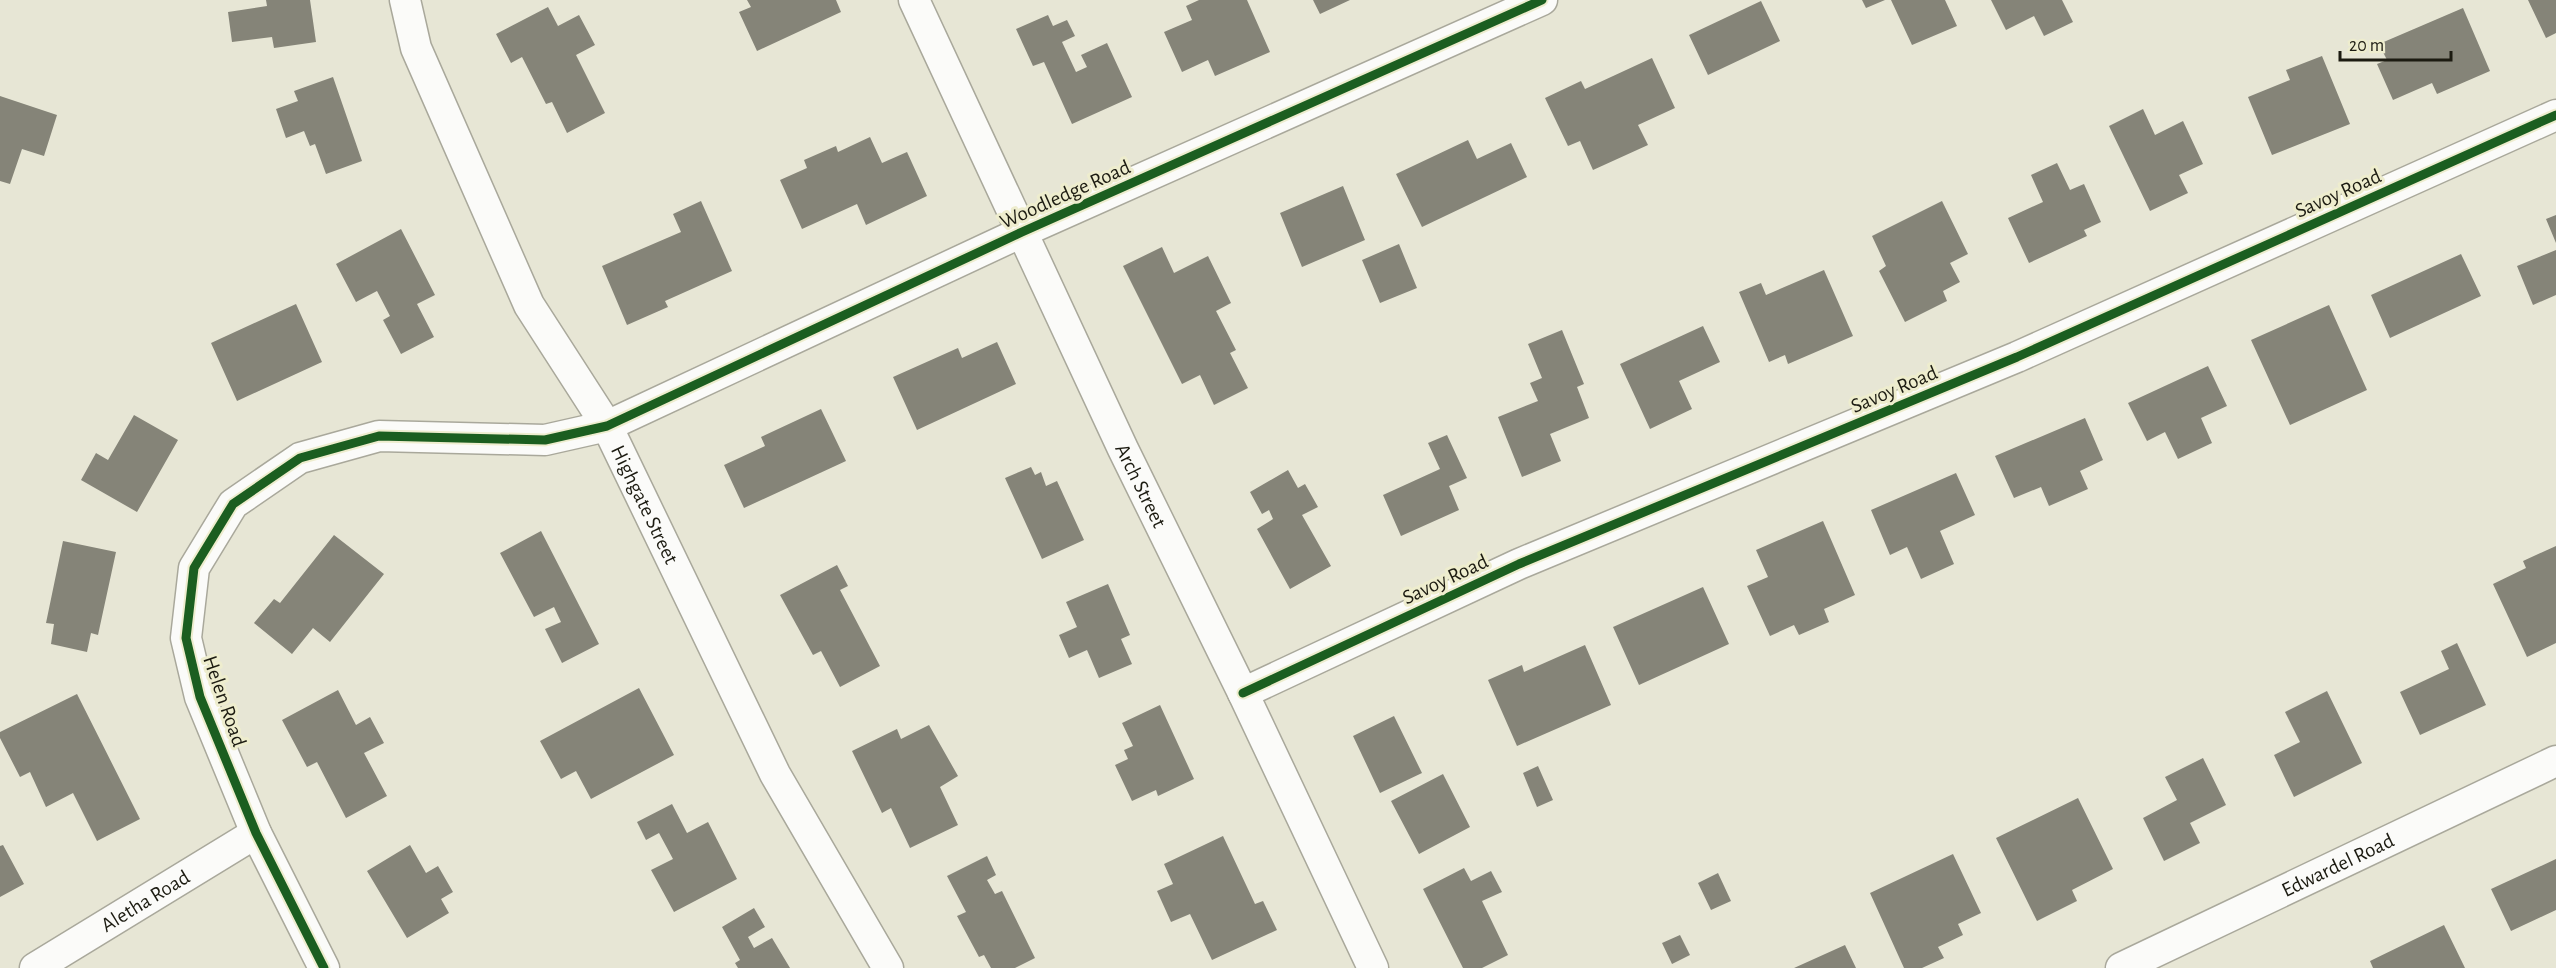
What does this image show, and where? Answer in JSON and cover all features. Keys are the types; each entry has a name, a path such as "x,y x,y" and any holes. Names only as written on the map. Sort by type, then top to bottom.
{"street":[{"name":"Highgate Street","path":"405,0 416,48 529,305 606,426 776,774 888,968"},
{"name":"Arch Street","path":"914,0 1123,449 1244,693 1373,968"},
{"name":"Woodledge Road","path":"606,426 1022,232 1542,0"},
{"name":"Savoy Road","path":"1244,693 1519,564 2017,357 2556,115"},
{"name":"Helen Road","path":"324,968 256,833 200,697 186,638 194,568 233,504 300,458 379,436 544,440 606,426"},
{"name":"Edwardel Road","path":"2121,968 2556,761"},
{"name":"Aletha Road","path":"35,968 256,833"}],"building":[{"path":"266,0 310,0 316,42 274,48 272,37 232,42 228,12 267,6"},
{"path":"747,0 836,0 841,12 757,51 739,12 751,7"},
{"path":"1199,0 1247,0 1270,52 1215,76 1208,60 1182,72 1164,32 1192,20 1186,6"},
{"path":"1313,0 1350,0 1320,14"},
{"path":"1862,0 1885,0 1866,8"},
{"path":"1891,0 1945,0 1957,26 1912,45"},
{"path":"1991,0 2062,0 2073,22 2044,36 2034,16 2006,30"},
{"path":"2528,0 2556,0 2556,33 2546,38"},
{"path":"1761,1 1780,41 1708,75 1689,35"},
{"path":"548,7 558,26 579,15 595,45 576,55 605,113 567,133 552,102 546,104 522,57 511,63 496,34"},
{"path":"2463,8 2490,71 2437,94 2432,83 2393,100 2377,64 2387,60 2379,44"},
{"path":"1048,15 1053,26 1067,20 1075,36 1062,42 1076,72 1087,67 1081,55 1107,43 1132,97 1072,124 1044,62 1033,66 1016,29"},
{"path":"2322,56 2350,124 2272,155 2248,97 2290,80 2286,70"},
{"path":"1652,58 1675,108 1638,125 1648,145 1593,170 1580,141 1568,146 1545,98 1581,81 1585,89"},
{"path":"333,77 362,161 326,174 315,144 310,146 304,131 286,138 276,109 298,101 294,91"},
{"path":"0,96 57,115 44,156 22,149 10,184 0,181"},
{"path":"2143,109 2155,135 2183,121 2203,164 2179,175 2188,193 2150,211 2109,126"},
{"path":"870,137 882,163 907,152 927,196 866,225 857,204 802,229 780,180 807,168 804,160 836,146 838,152"},
{"path":"1468,140 1477,159 1511,143 1527,177 1422,227 1396,174"},
{"path":"2057,163 2070,190 2084,184 2101,222 2084,230 2087,236 2029,263 2008,218 2043,202 2031,175"},
{"path":"1343,186 1365,240 1302,267 1280,213"},
{"path":"701,201 732,271 665,301 668,307 627,325 602,266 681,232 673,214"},
{"path":"1942,201 1968,254 1950,263 1960,282 1943,291 1947,301 1905,322 1879,271 1886,266 1872,236"},
{"path":"2556,215 2556,243 2546,219"},
{"path":"401,229 435,295 417,304 434,337 401,354 383,320 390,316 377,291 356,302 336,264"},
{"path":"1399,244 1417,288 1380,303 1362,260"},
{"path":"1162,247 1174,273 1208,256 1231,303 1216,311 1236,350 1230,353 1248,388 1214,405 1200,375 1182,384 1123,266"},
{"path":"2556,250 2556,295 2533,305 2517,266"},
{"path":"2461,254 2481,296 2390,338 2371,295"},
{"path":"1824,270 1853,336 1788,364 1785,355 1769,362 1739,292 1761,283 1766,295"},
{"path":"296,304 322,362 237,401 211,343"},
{"path":"2329,305 2367,390 2290,425 2251,340"},
{"path":"1703,326 1720,362 1679,381 1692,409 1650,429 1620,364"},
{"path":"1562,330 1584,384 1577,387 1589,418 1550,434 1561,461 1522,477 1498,417 1538,401 1530,383 1542,378 1528,344"},
{"path":"997,342 1016,384 917,430 893,377 958,348 962,358"},
{"path":"2208,366 2227,406 2201,418 2212,443 2178,459 2165,432 2147,441 2128,403"},
{"path":"821,409 846,461 744,508 724,465 765,446 761,437"},
{"path":"134,415 178,440 137,512 81,480 96,453 108,460"},
{"path":"2085,418 2103,460 2080,471 2088,489 2049,506 2041,487 2014,498 1995,456"},
{"path":"1447,435 1467,478 1449,486 1459,510 1401,536 1383,495 1440,469 1428,443"},
{"path":"1031,467 1035,475 1041,472 1046,486 1057,481 1084,540 1042,559 1005,478"},
{"path":"1288,470 1298,488 1305,484 1318,507 1302,515 1331,566 1290,589 1257,529 1273,519 1269,510 1262,514 1250,492"},
{"path":"1956,473 1975,515 1940,531 1954,564 1921,579 1907,547 1890,555 1871,510"},
{"path":"1823,521 1855,595 1824,609 1829,622 1799,635 1794,625 1770,636 1747,586 1768,577 1756,550"},
{"path":"541,531 599,644 562,663 545,629 561,622 554,607 534,617 500,553"},
{"path":"334,535 384,574 330,642 313,628 292,654 254,623 274,599 280,603"},
{"path":"63,541 116,552 98,635 91,633 87,652 51,644 54,624 46,623"},
{"path":"2556,546 2556,643 2527,657 2493,584 2526,568 2523,561"},
{"path":"837,565 848,586 840,590 880,666 840,687 821,651 813,655 780,595"},
{"path":"1108,584 1130,635 1121,639 1132,664 1099,678 1087,650 1069,658 1059,635 1077,627 1066,602"},
{"path":"1703,587 1729,644 1639,685 1613,627"},
{"path":"2457,643 2486,705 2420,735 2400,692 2449,669 2441,651"},
{"path":"1585,645 1611,705 1517,746 1488,680 1522,665 1524,672"},
{"path":"639,688 674,755 591,799 576,771 561,779 540,741"},
{"path":"338,690 356,725 370,717 384,743 364,753 387,796 346,818 317,762 307,767 282,720"},
{"path":"2327,691 2362,763 2294,797 2274,755 2300,742 2285,712"},
{"path":"77,694 140,819 97,841 73,793 46,807 30,772 20,777 0,738 0,732"},
{"path":"1160,705 1194,779 1158,796 1156,790 1132,801 1115,765 1128,759 1124,750 1133,746 1122,723"},
{"path":"1394,716 1422,773 1380,793 1353,736"},
{"path":"929,725 958,776 940,787 958,825 910,848 891,808 882,813 852,751 897,729 901,739"},
{"path":"2203,758 2226,805 2190,823 2200,843 2164,861 2143,818 2177,800 2165,777"},
{"path":"1538,766 1553,800 1537,807 1523,773"},
{"path":"1443,774 1470,827 1419,854 1391,801"},
{"path":"2078,798 2113,869 2072,890 2077,901 2037,921 1996,838"},
{"path":"672,804 687,833 708,822 737,879 674,912 651,870 673,859 659,833 646,840 637,822"},
{"path":"1223,836 1255,904 1263,901 1277,930 1212,960 1190,914 1171,922 1157,891 1173,884 1164,864"},
{"path":"3,845 24,884 0,897 0,846"},
{"path":"410,845 426,873 438,866 453,892 441,899 449,913 407,938 367,871"},
{"path":"1953,854 1981,913 1958,924 1963,935 1938,947 1944,958 1922,968 1904,968 1870,893"},
{"path":"987,856 996,875 987,880 995,894 1002,891 1035,958 1015,968 991,968 984,955 979,957 957,916 966,912 947,876"},
{"path":"2556,859 2556,910 2511,931 2491,889"},
{"path":"1464,868 1471,881 1491,871 1502,892 1482,901 1508,955 1482,968 1463,968 1423,889"},
{"path":"1718,873 1731,901 1711,910 1698,883"},
{"path":"754,908 765,927 748,937 754,948 772,938 790,968 738,968 735,963 740,960 722,927"},
{"path":"2444,925 2465,968 2373,968 2370,961"},
{"path":"1680,935 1690,955 1672,964 1662,943"},
{"path":"1845,945 1856,968 1794,968"}],"cycle path":[{"path":"324,968 256,833 200,697 186,638 194,568 233,504 300,458 379,436 545,440 607,426 1022,232 1542,0"},
{"path":"1243,693 1519,564 2017,357 2556,115"}]}
